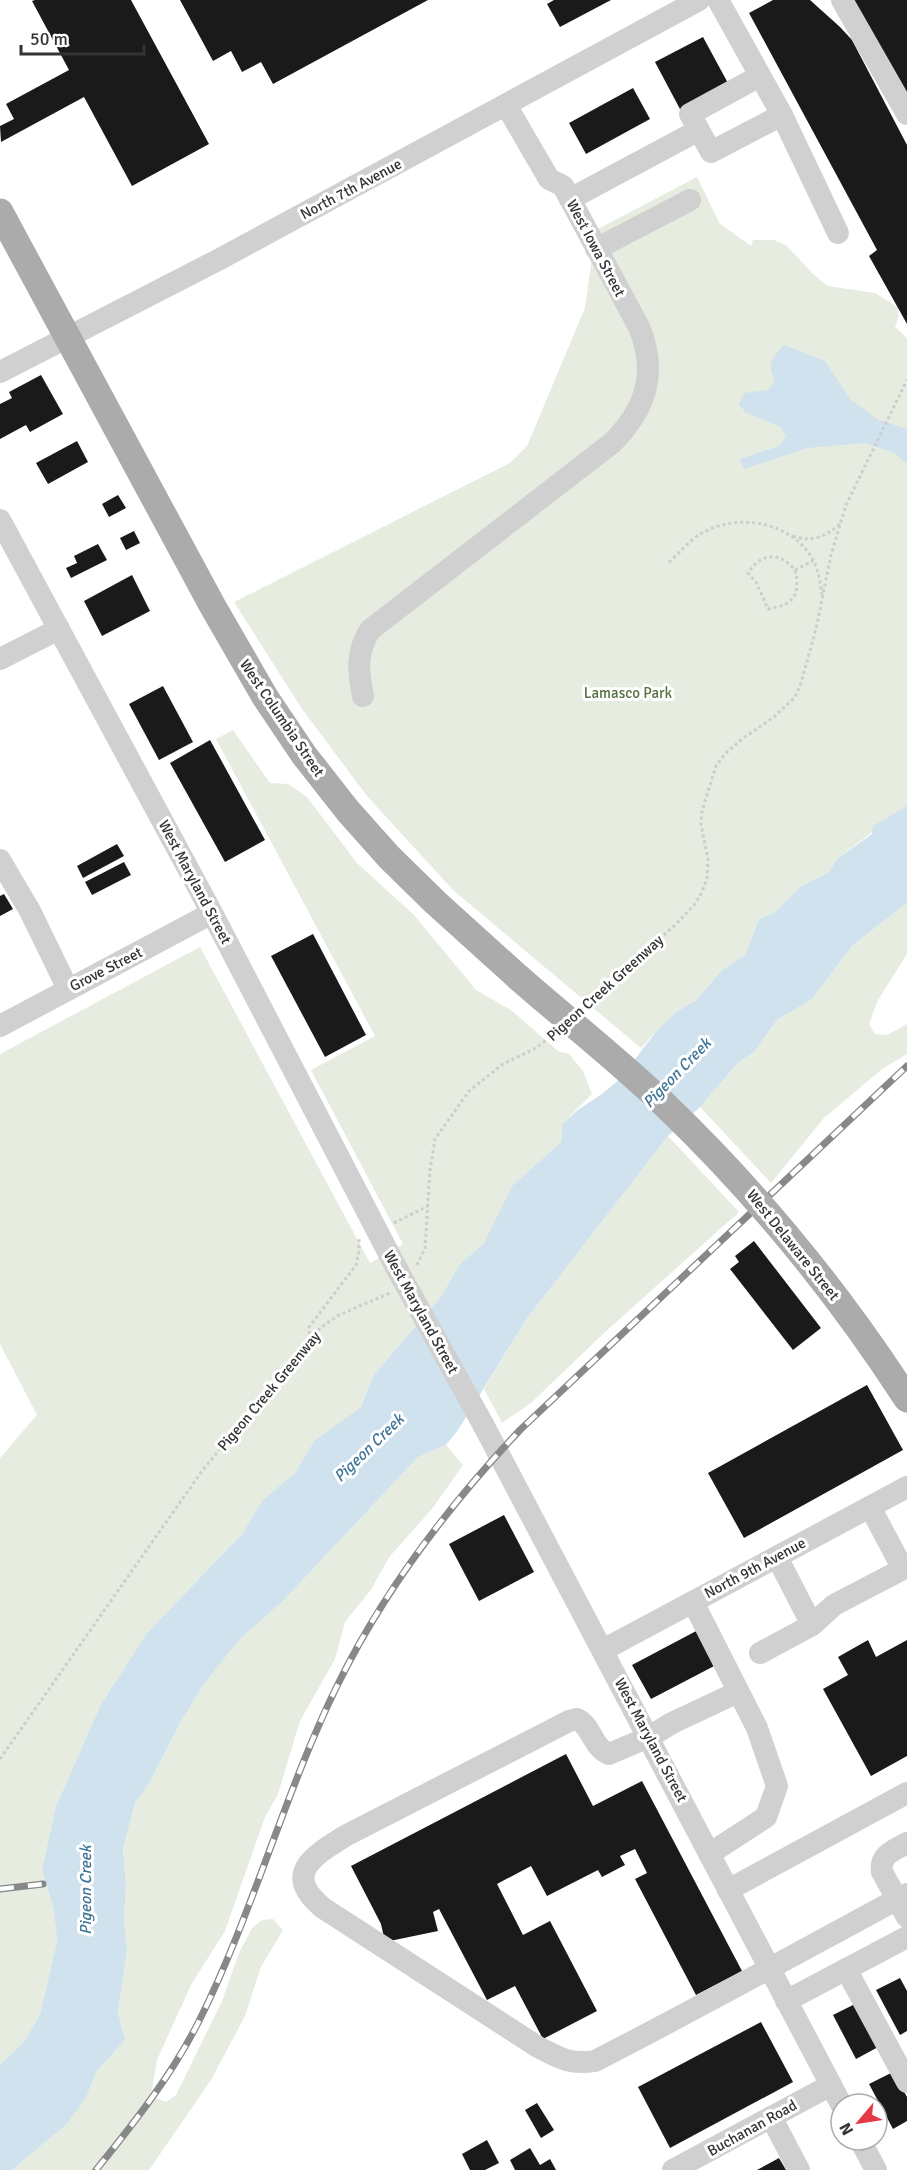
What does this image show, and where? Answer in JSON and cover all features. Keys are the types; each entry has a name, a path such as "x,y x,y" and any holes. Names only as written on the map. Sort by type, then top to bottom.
{"main road":[{"name":"West Columbia Street","path":"0,212 245,664 304,754 348,811 389,857 436,903 663,1103"},
{"name":"West Delaware Street","path":"663,1103 733,1173 776,1221 851,1316 907,1399"}],"street":[{"name":"North 7th Avenue","path":"0,372 218,260 699,0"},
{"path":"718,0 782,115 838,233"},
{"path":"842,0 907,114"},
{"path":"760,76 690,114 711,152 782,115"},
{"name":"West Iowa Street","path":"363,696 358,673 359,654 370,630 612,443 624,431 645,395 647,360 643,336 563,186 549,178 506,105"},
{"path":"570,199 699,130"},
{"path":"596,249 690,200"},
{"name":"West Maryland Street","path":"0,520 212,913 375,1226 603,1650 835,2092"},
{"path":"0,659 59,629"},
{"path":"0,860 30,911 68,988"},
{"name":"Grove Street","path":"0,1026 212,913"},
{"name":"North 9th Avenue","path":"603,1650 907,1487"},
{"path":"760,1653 812,1625 834,1605 905,1572 870,1507"},
{"path":"777,1557 812,1625"},
{"path":"693,1602 757,1728 777,1786 766,1817 710,1854"},
{"path":"738,1692 672,1723 649,1737 609,1754 601,1751 584,1722 577,1719 568,1721 345,1836 322,1851 309,1864 303,1876 304,1887 311,1898 342,1920 538,2047 568,2062 582,2063 595,2061 702,2006 769,1967 904,1903 882,1872 881,1865 889,1853 907,1843"},
{"path":"728,1890 907,1793"},
{"path":"786,2001 907,1937"},
{"path":"846,1969 907,2082"},
{"name":"Buchanan Road","path":"673,2170 771,2117 829,2096"},
{"path":"771,2117 799,2170"},
{"path":"866,2152 876,2170"}],"path":[{"name":"Pigeon Creek Greenway","path":"577,1014 676,924 695,904 702,892 708,860 701,824 702,811 716,766 733,746 774,717 795,697 801,683 831,555 846,505 907,380"},
{"path":"669,562 702,533 723,524 746,520 803,540 831,533 841,522"},
{"name":"Pigeon Creek Greenway","path":"792,535 809,552 820,576 822,600"},
{"path":"765,557 778,557 789,563 795,570 798,583 796,593 790,602 782,607 768,609 760,590 748,573 765,557"},
{"path":"795,570 813,561"},
{"name":"Pigeon Creek Greenway","path":"0,1759 202,1471 310,1340 320,1328 402,1277 425,1248 431,1153 435,1138 469,1091 503,1064 548,1041 562,1027"},
{"path":"310,1340 309,1327 356,1265 359,1233 375,1226 396,1222 428,1206"}],"green space":[{"name":"Lamasco Park","path":"697,177 720,224 751,246 753,240 774,240 787,246 813,274 828,286 875,293 898,307 899,316 895,327 907,338 907,806 837,859 829,872 800,887 774,913 759,919 745,955 722,970 695,1001 676,1012 641,1048 453,890 367,796 302,709 234,602 510,463 527,446 585,308 596,230"},
{"path":"233,730 270,783 288,784 307,797 357,863 414,915 476,990 511,1010 558,1051 569,1054 583,1071 592,1094 562,1124 562,1141 512,1186 483,1244 460,1264 440,1298 373,1376 361,1407 314,1441 295,1473 264,1500 242,1534 147,1633 101,1704 56,1806 42,1869 54,1911 57,1941 40,2015 23,2043 0,2065 0,1458 37,1415 0,1344 0,1054 200,947 370,1263 403,1244 311,1070 375,1036 216,739"},
{"path":"907,903 907,954 878,1000 869,1024 875,1034 887,1035 907,1024 907,1054 882,1069 824,1118 771,1183 700,1107 738,1063 754,1052 777,1020 812,999 853,945"},
{"path":"668,1136 739,1212 604,1333 531,1403 502,1423 484,1389 528,1317"},
{"path":"446,1445 463,1465 432,1509 390,1556 370,1591 345,1622 335,1659 300,1721 278,1794 265,1817 225,1931 191,1985 157,2060 151,2096 166,2102 176,2095 222,2001 239,1953 252,1928 262,1920 273,1919 283,1930 261,1967 245,2016 211,2080 149,2170 12,2170 67,2124 86,2098 96,2072 125,2040 118,2012 127,1951 123,1849 135,1803 148,1785 179,1725 202,1687 239,1640 282,1602 418,1457"}],"water":[{"path":"784,345 825,361 850,399 878,420 907,429 907,464 894,453 865,443 807,448 744,469 740,459 779,446 786,437 781,427 746,413 739,404 744,393 768,390 775,381 771,365 776,354"},
{"name":"Pigeon Creek","path":"907,806 907,903 853,945 812,999 777,1020 754,1052 738,1063 700,1107 668,1136 528,1317 458,1430 446,1445 418,1457 282,1602 239,1640 202,1687 179,1725 148,1785 135,1803 123,1849 127,1951 118,2012 125,2040 96,2072 86,2098 67,2124 12,2170 0,2170 0,2065 23,2043 40,2015 57,1941 54,1911 42,1869 56,1806 101,1704 147,1633 242,1534 263,1500 295,1473 314,1441 361,1407 373,1376 440,1298 460,1264 483,1244 512,1186 562,1141 562,1124 621,1078 657,1030 676,1012 695,1001 722,970 745,955 759,919 774,913 800,887 829,872 837,859 872,834 873,826"}],"building":[{"path":"131,0 209,144 132,186 84,97 1,142 0,126 14,119 6,104 69,70 32,1"},
{"path":"180,0 428,0 273,84 261,62 242,72 231,51 213,61"},
{"path":"554,0 611,0 560,27 547,4"},
{"path":"773,0 810,0 840,27 852,40 907,145 907,324 869,256 877,250 749,13"},
{"path":"853,0 907,0 907,104"},
{"path":"703,37 729,85 681,111 655,62"},
{"path":"633,88 650,119 586,154 569,123"},
{"path":"41,375 63,414 30,432 26,425 0,439 0,404 12,398 9,392"},
{"path":"77,441 88,462 48,484 36,463"},
{"path":"118,495 126,508 109,517 102,504"},
{"path":"134,531 140,543 126,550 120,538"},
{"path":"98,544 107,560 71,578 66,568 77,563 74,556"},
{"path":"132,575 150,611 102,636 84,601"},
{"path":"163,686 193,742 159,760 129,704"},
{"path":"210,740 265,840 225,862 170,763"},
{"path":"117,844 124,856 83,878 77,866"},
{"path":"124,862 131,875 92,895 85,882"},
{"path":"4,894 13,909 0,916 0,896"},
{"path":"313,934 366,1035 325,1057 271,956"},
{"path":"754,1241 821,1328 793,1350 730,1269 739,1262 735,1256"},
{"path":"867,1385 903,1450 744,1538 708,1473"},
{"path":"504,1515 534,1572 479,1601 449,1544"},
{"path":"700,1629 718,1664 651,1699 632,1665"},
{"path":"868,1640 876,1657 907,1640 907,1756 871,1776 823,1689 848,1675 838,1657"},
{"path":"566,1754 593,1806 642,1781 742,1971 696,1995 635,1879 647,1873 635,1849 620,1856 625,1865 602,1877 598,1870 547,1896 531,1866 497,1884 523,1935 550,1921 597,2011 543,2039 515,1986 487,2000 439,1909 433,1912 438,1931 385,1942 381,1924 351,1866"},
{"path":"900,1978 907,1991 907,2031 900,2035 876,1990"},
{"path":"857,2003 880,2046 856,2059 833,2015"},
{"path":"761,2022 793,2082 670,2148 638,2087"},
{"path":"893,2072 907,2097 907,2121 893,2129 889,2122 889,2092 873,2092 869,2084"},
{"path":"537,2103 554,2130 541,2138 525,2110"},
{"path":"487,2140 499,2163 485,2170 470,2170 462,2154"},
{"path":"530,2148 540,2165 550,2159 556,2170 515,2170 510,2160"},
{"path":"779,2158 786,2170 757,2170"}],"railway":[{"path":"96,2170 165,2079 199,2021 236,1938 301,1769 337,1686 375,1616 419,1550 468,1488 521,1429 907,1066"},
{"path":"0,1889 43,1884"}]}
